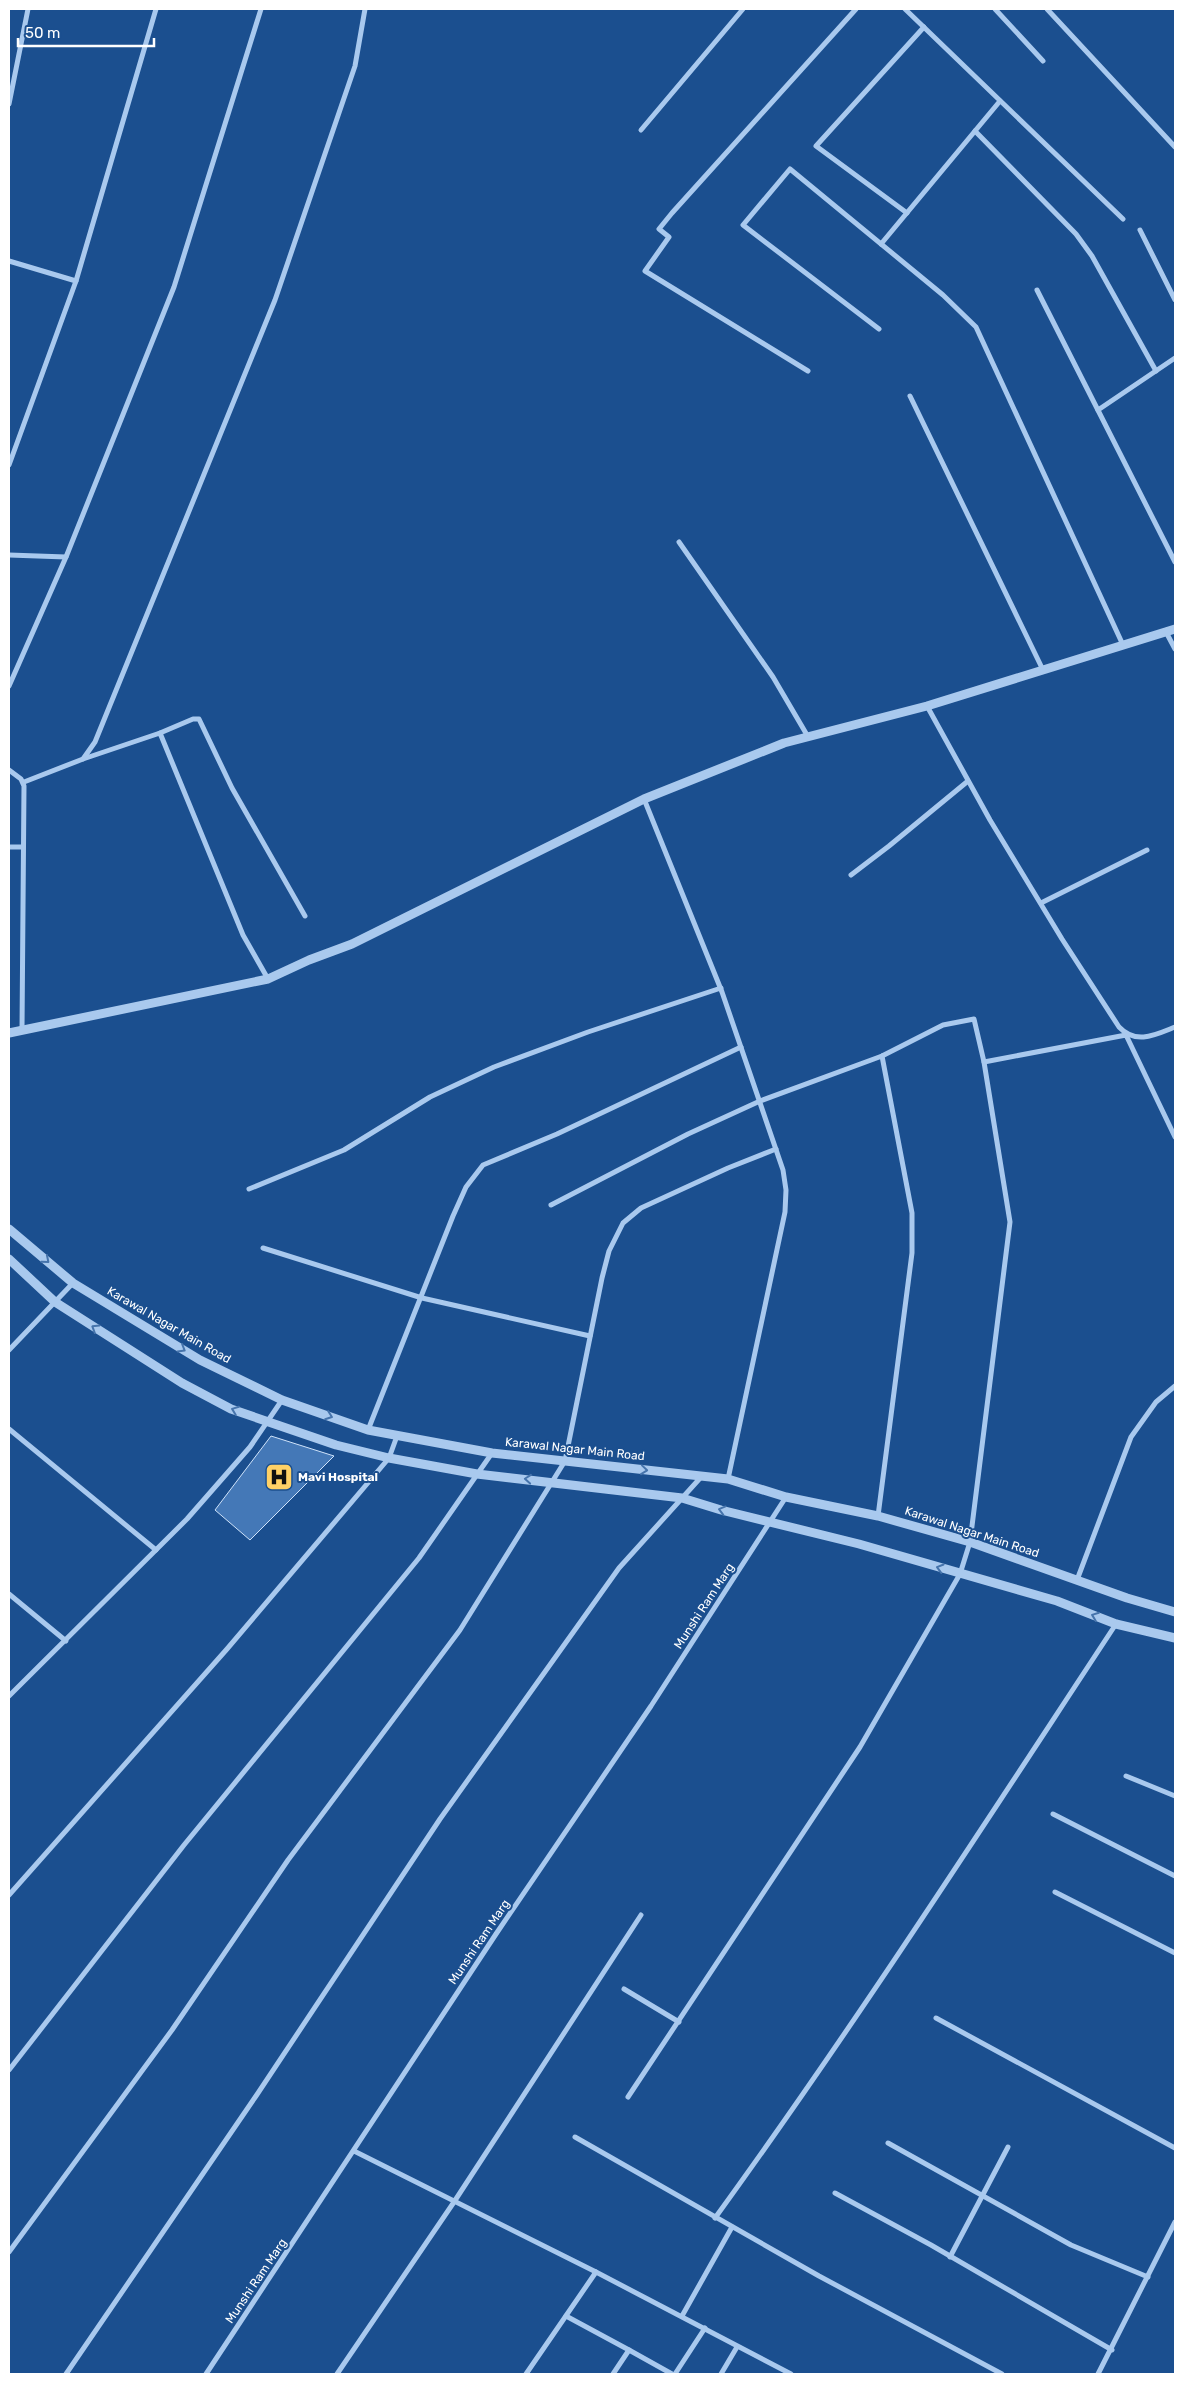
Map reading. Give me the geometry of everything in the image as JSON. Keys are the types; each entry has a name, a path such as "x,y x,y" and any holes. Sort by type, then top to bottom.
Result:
{"street":[{"path":"9,104 28,9"},
{"path":"9,465 76,281 156,9"},
{"path":"9,686 66,557 174,286 261,9"},
{"path":"83,759 96,742 275,300 355,66 366,9"},
{"path":"641,130 743,9"},
{"path":"808,370 645,271 669,237 659,229 856,9"},
{"path":"905,9 1123,219"},
{"path":"995,9 1043,61"},
{"path":"1047,9 1175,147"},
{"path":"907,213 816,146 924,27"},
{"path":"881,244 1000,101"},
{"path":"975,131 1076,234 1092,256 1156,371"},
{"path":"878,329 743,225 790,169 881,244 976,327 1123,645"},
{"path":"1140,230 1175,300"},
{"path":"9,261 76,281"},
{"path":"1037,290 1175,562"},
{"path":"1098,410 1175,358"},
{"path":"910,396 1043,670"},
{"path":"679,542 773,677 807,735"},
{"path":"9,555 66,557"},
{"path":"9,1033 268,980 309,960 352,944 644,799 784,743 807,735 927,706 1175,628"},
{"path":"1166,632 1175,649"},
{"path":"927,706 968,781 1041,903 1091,985 1126,1035 1175,1137"},
{"path":"24,782 83,759 160,733 193,719 199,720 237,796 305,916"},
{"path":"160,733 243,935 268,980"},
{"path":"9,770 24,782"},
{"path":"851,875 968,781"},
{"path":"22,1029 24,782"},
{"path":"644,799 721,988 776,1150 786,1190 785,1212 728,1479"},
{"path":"9,847 23,847"},
{"path":"1041,903 1146,850"},
{"path":"249,1189 344,1150 430,1098 494,1067 588,1032 721,988"},
{"path":"551,1204 703,1127 760,1101 882,1056 943,1025 974,1019 984,1062 1010,1222 970,1542 960,1574 860,1747 628,2097"},
{"path":"984,1062 1126,1035 1139,1039 1175,1027"},
{"path":"368,1430 453,1216 466,1187 483,1166 557,1134 741,1047"},
{"path":"878,1516 912,1253 913,1225 882,1056"},
{"path":"9,2252 172,2030 288,1860 460,1630 565,1461 609,1251 623,1223 641,1208 728,1168 776,1150"},
{"name":"Karawal Nagar Main Road","path":"9,1229 73,1283 200,1360 282,1400 368,1430 492,1453 728,1479 786,1497 878,1516 970,1542 1175,1612"},
{"path":"264,1248 422,1298 590,1336"},
{"path":"9,1259 55,1302 182,1384 231,1409 336,1445 388,1458 477,1474 552,1481 682,1498 770,1523 859,1544 1057,1601 1116,1624 1175,1638"},
{"path":"9,1350 73,1283"},
{"path":"1077,1580 1131,1437 1156,1402 1175,1386"},
{"path":"9,1696 66,1641 222,1482 250,1447 282,1400"},
{"path":"9,1429 156,1550"},
{"path":"9,1895 227,1649 388,1458 397,1436"},
{"path":"9,2070 184,1845 419,1558 492,1453"},
{"path":"66,2374 256,2096 440,1819 619,1568 702,1476"},
{"name":"Munshi Ram Marg","path":"206,2374 496,1934 651,1706 786,1497"},
{"path":"9,1594 66,1641"},
{"path":"715,2218 770,2142 938,1894 1116,1624"},
{"path":"1126,1776 1175,1796"},
{"path":"1053,1814 1175,1876"},
{"path":"1055,1892 1175,1953"},
{"path":"337,2374 454,2202 641,1915"},
{"path":"624,1989 679,2022"},
{"path":"936,2018 1175,2148"},
{"path":"575,2137 715,2218 1002,2374"},
{"path":"888,2143 1071,2245 1148,2277"},
{"path":"950,2257 1008,2147"},
{"path":"354,2151 596,2272 791,2374"},
{"path":"835,2193 1112,2350"},
{"path":"1098,2374 1112,2350 1175,2222"},
{"path":"682,2316 732,2227"},
{"path":"526,2374 596,2272"},
{"path":"566,2316 674,2374 705,2328"},
{"path":"721,2374 737,2347"},
{"path":"613,2374 629,2350"}],"building":[{"path":"271,1436 334,1456 250,1540 215,1510"}],"place":[{"name":"Mavi Hospital","path":"279,1477"}]}
